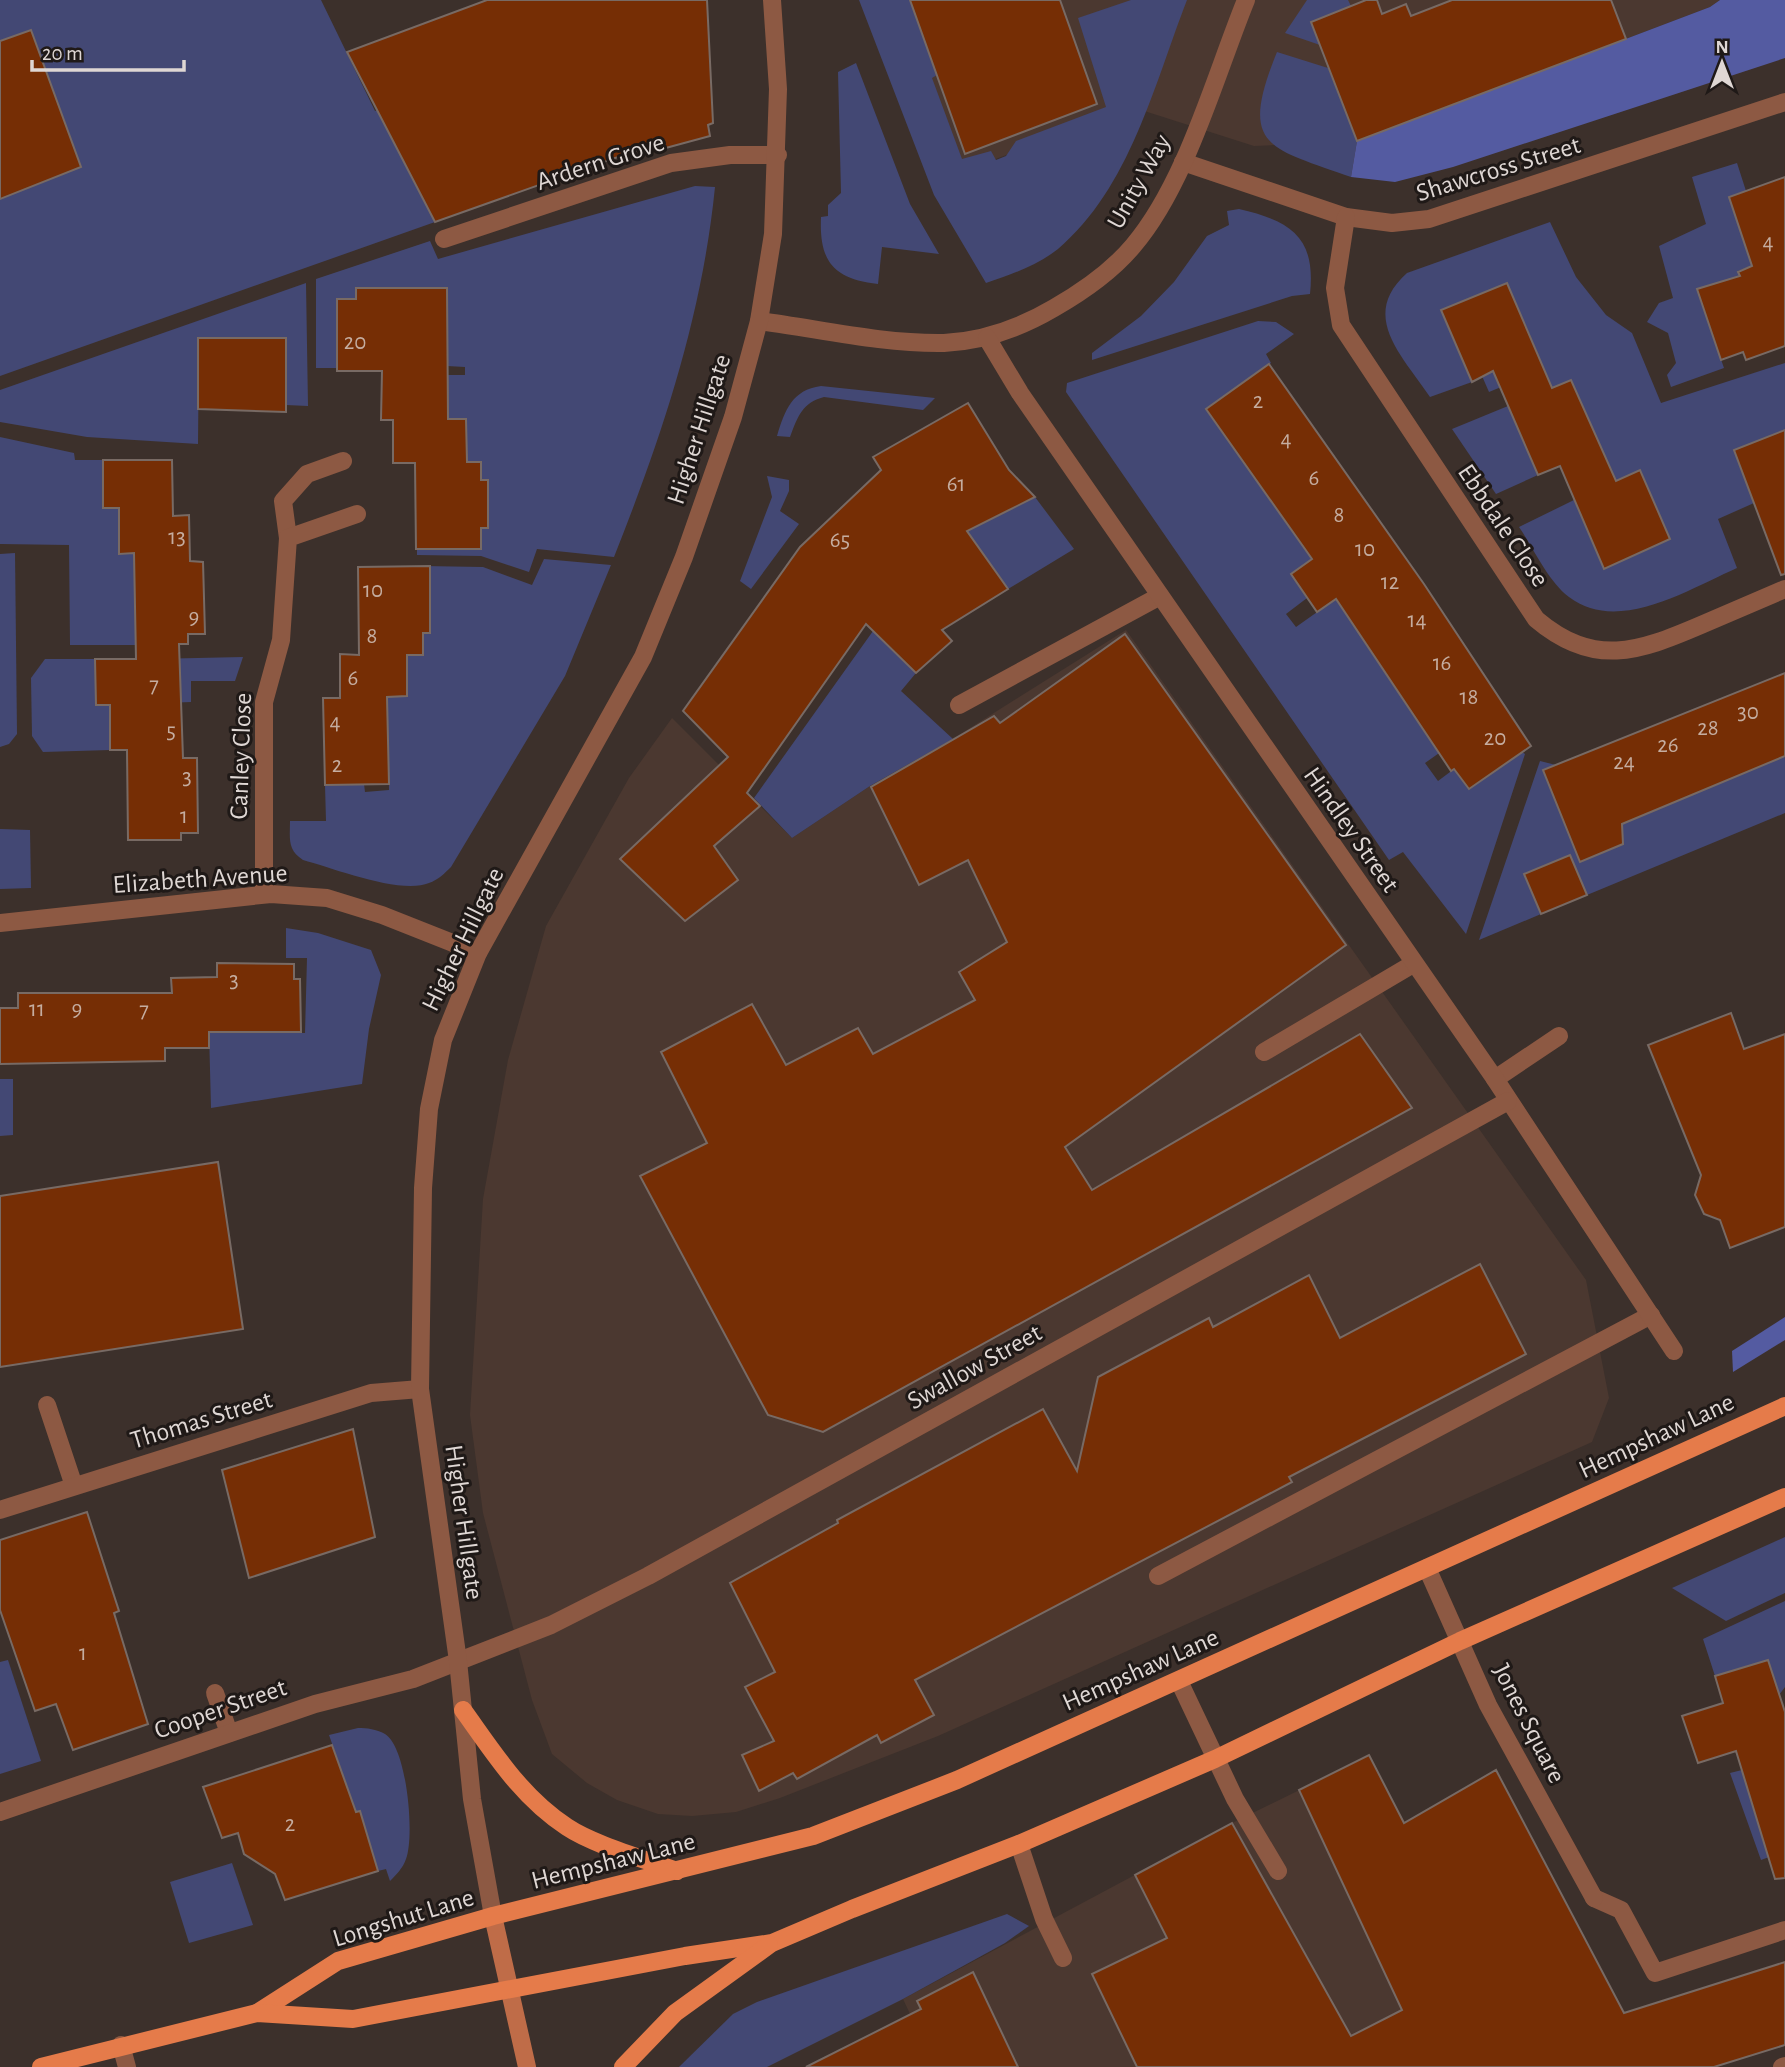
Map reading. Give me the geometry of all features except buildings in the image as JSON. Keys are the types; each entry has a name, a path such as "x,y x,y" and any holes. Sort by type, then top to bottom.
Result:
{"main road":[{"name":"Hempshaw Lane","path":"493,1916 813,1836 957,1780 1785,1406"},
{"path":"623,2067 675,2013 772,1943 1019,1844 1215,1759 1460,1641 1785,1497"},
{"path":"463,1710 515,1783 542,1808 569,1828 678,1871"},
{"name":"Longshut Lane","path":"257,2013 338,1961 493,1916"},
{"path":"510,1991 685,1956 772,1943"},
{"name":"Longshut Lane","path":"41,2067 257,2013 353,2020 510,1991"}],"street":[{"name":"Higher Hillgate","path":"527,2067 493,1916 472,1800 458,1661 420,1389 423,1188 429,1109 443,1040 478,953 643,657 684,557 733,417 759,321 773,234 778,155 772,0"},
{"name":"Unity Way","path":"759,321 900,342 946,343 987,338 1026,325 1085,290 1133,246 1183,162 1246,0"},
{"name":"Shawcross Street","path":"1183,162 1346,217 1392,223 1429,219 1785,102"},
{"name":"Ardern Grove","path":"444,239 671,163 720,156 778,155"},
{"name":"Ebbdale Close","path":"1346,217 1335,288 1341,325 1542,624 1577,644 1601,651 1626,651 1652,646 1785,589"},
{"name":"Hindley Street","path":"987,338 1020,393 1495,1079 1674,1351"},
{"name":"Canley Close","path":"264,894 264,702 281,640 288,538 283,501 307,474 343,461"},
{"path":"288,538 357,514"},
{"path":"959,705 1160,596"},
{"name":"Elizabeth Avenue","path":"0,923 264,894 327,898 382,915 478,953"},
{"path":"1264,1052 1413,964"},
{"path":"1495,1079 1559,1036"},
{"name":"Swallow Street","path":"458,1661 551,1625 648,1576 1508,1101"},
{"path":"1158,1576 1651,1315"},
{"name":"Thomas Street","path":"0,1510 371,1393 420,1389"},
{"path":"47,1405 74,1486"},
{"name":"Jones Square","path":"1427,1568 1488,1705 1594,1898 1621,1910 1655,1973 1785,1930"},
{"name":"Cooper Street","path":"0,1812 315,1704 413,1679 458,1661"},
{"path":"1179,1681 1235,1800 1278,1871"},
{"path":"215,1693 229,1733"},
{"path":"1019,1844 1044,1919 1062,1958"},
{"path":"121,2045 127,2067"}],"shaded area":[{"path":"0,0 321,0 375,111 389,106 454,154 408,171 435,222 0,376"},
{"path":"859,0 910,0 937,75 932,78 962,159 991,151 996,160 1006,156 1016,141 1106,107 1078,18 1131,0 1187,0 1137,134 1104,196 1083,224 1050,255 1033,265 986,283 934,195"},
{"path":"902,0 1720,0 1710,7 1357,141 1254,146 1135,108 960,172"},
{"path":"1307,0 1348,0 1351,6 1312,22 1320,45 1285,33"},
{"path":"1720,0 1785,0 1785,58 1453,167 1395,182 1351,177 1357,141 1710,7"},
{"path":"1277,52 1328,68 1357,141 1351,177 1281,150 1268,139 1261,126 1260,108"},
{"path":"856,63 910,204 939,254 882,247 878,284 850,278 832,265 826,256 821,232 821,217 828,216 828,205 841,193 838,72"},
{"path":"1737,163 1746,191 1752,266 1738,271 1740,276 1697,290 1724,368 1671,387 1667,375 1676,363 1668,333 1647,322 1659,303 1673,298 1659,246 1706,224 1692,177"},
{"path":"695,186 715,187 709,235 690,329 664,421 614,557 537,549 529,572 481,556 417,555 417,549 481,549 481,528 488,527 488,480 481,480 480,462 467,462 466,419 448,419 447,375 465,375 465,367 447,366 447,288 356,288 356,299 337,300 337,340 342,368 316,368 316,279 430,241 438,259"},
{"path":"1239,209 1273,219 1296,235 1309,258 1310,294 1292,296 1092,360 1092,353 1141,316 1174,282 1207,236 1229,225 1227,211"},
{"path":"1550,222 1576,277 1606,315 1632,333 1661,403 1785,363 1785,430 1734,450 1754,503 1718,519 1737,568 1677,596 1632,610 1609,611 1588,607 1569,597 1548,574 1519,527 1574,500 1604,568 1670,538 1640,471 1585,495 1609,466 1571,380 1515,404 1506,385 1489,392 1482,376 1537,352 1507,283 1441,310 1472,382 1430,397 1398,351 1386,320 1386,305 1393,289 1407,273"},
{"path":"306,283 308,406 286,405 286,338 199,338 198,444 87,437 0,422 0,390"},
{"path":"1258,321 1276,322 1294,334 1266,354 1271,363 1206,409 1312,559 1291,574 1307,598 1286,614 1296,627 1337,598 1442,751 1425,763 1438,781 1454,769 1469,789 1522,752 1525,754 1466,934 1403,852 1389,860 1066,392 1067,383"},
{"path":"821,386 935,398 923,410 824,397 802,411 790,437 777,436 783,418 796,397 811,388"},
{"path":"1508,406 1538,475 1496,494 1452,429"},
{"path":"0,437 74,453 75,460 103,460 103,508 119,508 119,554 135,553 136,645 70,645 69,545 0,544"},
{"path":"767,476 789,480 789,491 780,511 799,524 751,589 740,581 772,497"},
{"path":"1035,497 1074,549 1008,589 979,548 928,545 981,523"},
{"path":"15,553 17,734 9,744 0,747 0,554"},
{"path":"544,559 611,565 565,676 451,867 429,883 402,886 349,874 303,860 298,856 290,843 290,821 326,821 325,785 364,784 365,792 389,790 387,697 407,696 407,655 423,655 423,566 483,567 532,585"},
{"path":"1126,630 1586,1280 1609,1398 1592,1442 938,1736 780,1798 736,1812 692,1816 658,1814 617,1800 587,1783 552,1754 532,1700 483,1513 470,1415 483,1199 508,1060 546,926 629,778 672,718 792,838 870,786 962,733"},
{"path":"873,631 916,673 901,691 953,739 870,786 792,838 754,798"},
{"path":"243,657 235,681 191,681 191,702 166,703 151,659"},
{"path":"45,659 95,659 110,705 110,750 43,752 32,736 31,678"},
{"path":"1785,756 1785,813 1587,895 1570,855 1525,874 1541,914 1479,940 1540,761 1556,765 1589,858 1623,844 1620,825"},
{"path":"0,829 30,830 31,888 0,889"},
{"path":"286,928 318,933 371,950 381,975 369,1029 362,1084 211,1108 209,1031 305,1033 307,958 286,958"},
{"path":"0,1079 13,1079 13,1135 0,1136"},
{"path":"1785,1317 1785,1340 1733,1372 1732,1351"},
{"path":"1785,1537 1785,1593 1726,1621 1672,1588"},
{"path":"1785,1601 1785,1687 1779,1695 1768,1660 1715,1676 1703,1639"},
{"path":"8,1660 41,1761 0,1774 0,1662"},
{"path":"358,1728 385,1734 393,1742 404,1773 409,1813 409,1848 403,1865 390,1881 386,1869 378,1871 360,1812 356,1812 329,1735"},
{"path":"1369,1756 1404,1823 1543,2067 935,2067 903,1999 1232,1823"},
{"path":"1742,1770 1757,1819 1785,1851 1761,1860 1730,1773"},
{"path":"232,1863 253,1925 189,1943 170,1882"},
{"path":"1007,1914 1029,1926 1005,1943 903,1999 767,2067 679,2067 733,2014 757,2002"}]}
